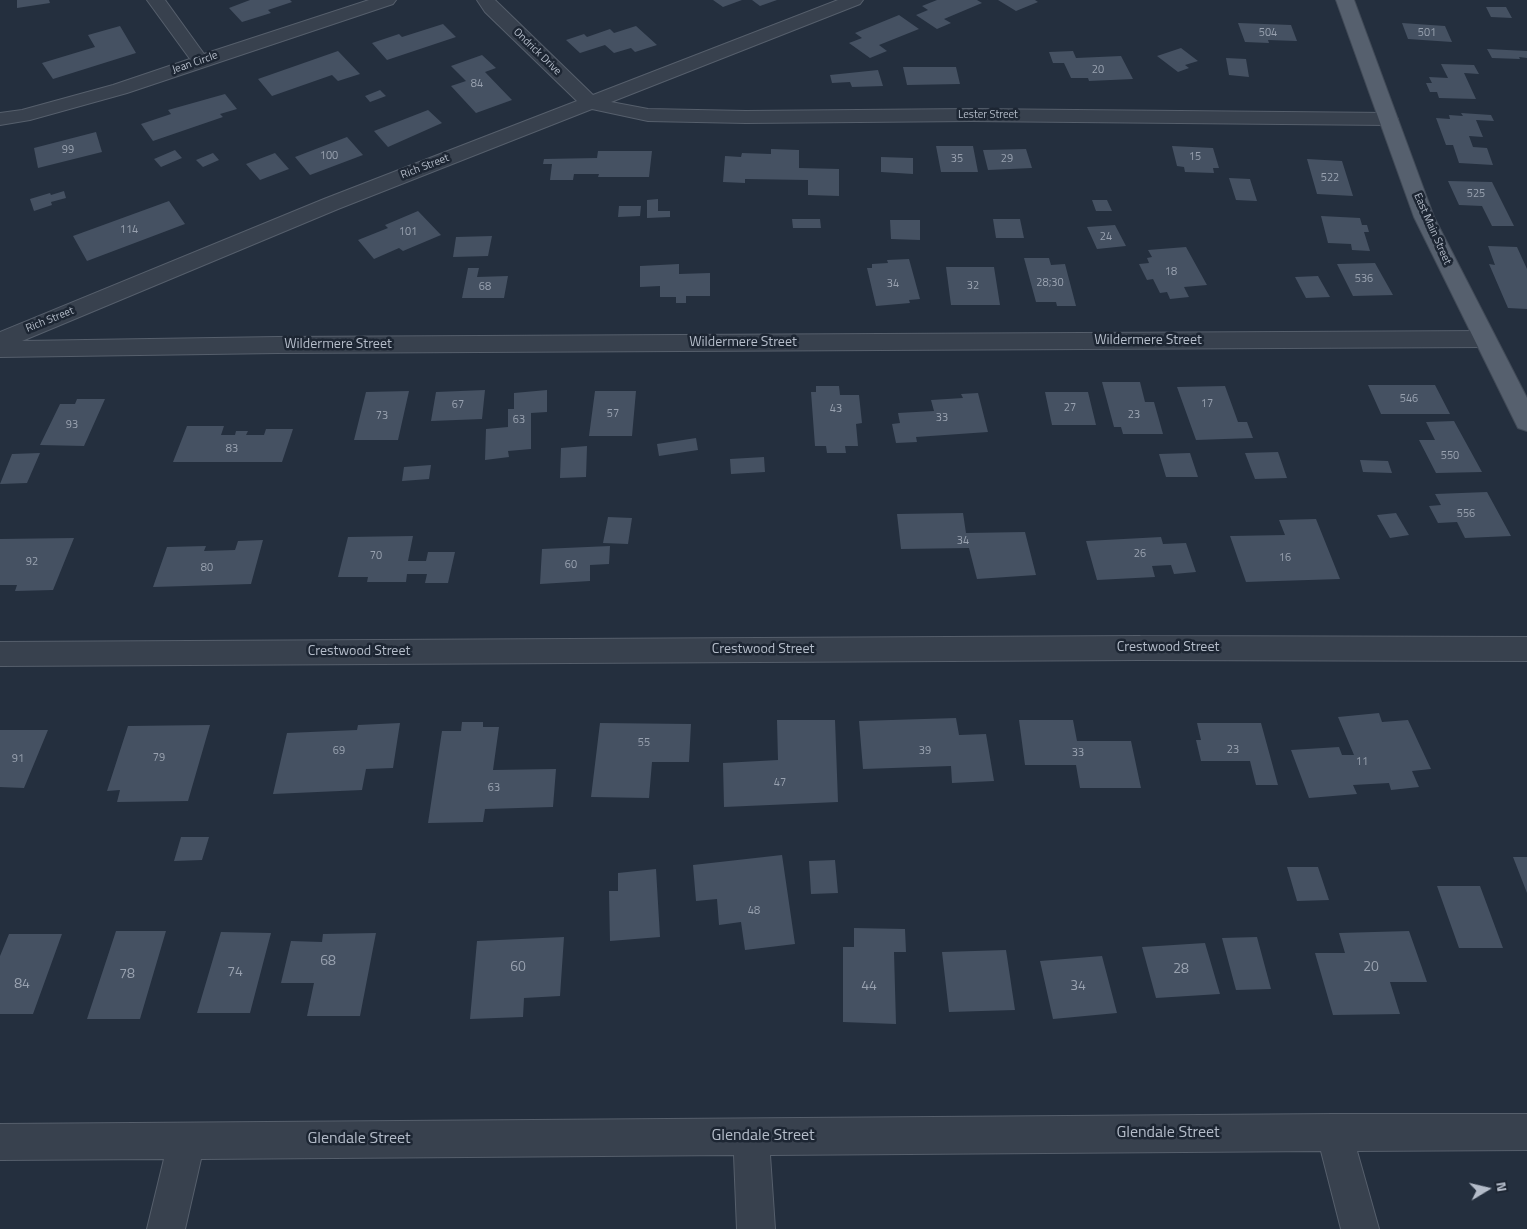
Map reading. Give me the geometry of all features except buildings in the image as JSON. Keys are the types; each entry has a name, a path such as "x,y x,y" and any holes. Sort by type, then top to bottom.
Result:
{"main road":[{"name":"East Main Street","path":"1345,0 1424,217 1527,422"}],"street":[{"path":"156,0 200,61"},
{"name":"Jean Circle","path":"0,120 23,116 120,89 387,0"},
{"name":"Ondrick Drive","path":"486,0 491,8 590,104"},
{"name":"Rich Street","path":"0,341 331,204 854,0"},
{"name":"Lester Street","path":"590,104 648,115 736,117 971,115 1388,118"},
{"name":"Wildermere Street","path":"0,349 278,345 1486,339"},
{"name":"Crestwood Street","path":"0,654 1130,648 1527,649"},
{"path":"1334,1132 1360,1229"},
{"name":"Glendale Street","path":"0,1142 1527,1132"},
{"path":"751,1136 756,1229"},
{"path":"166,1229 187,1140"}]}
